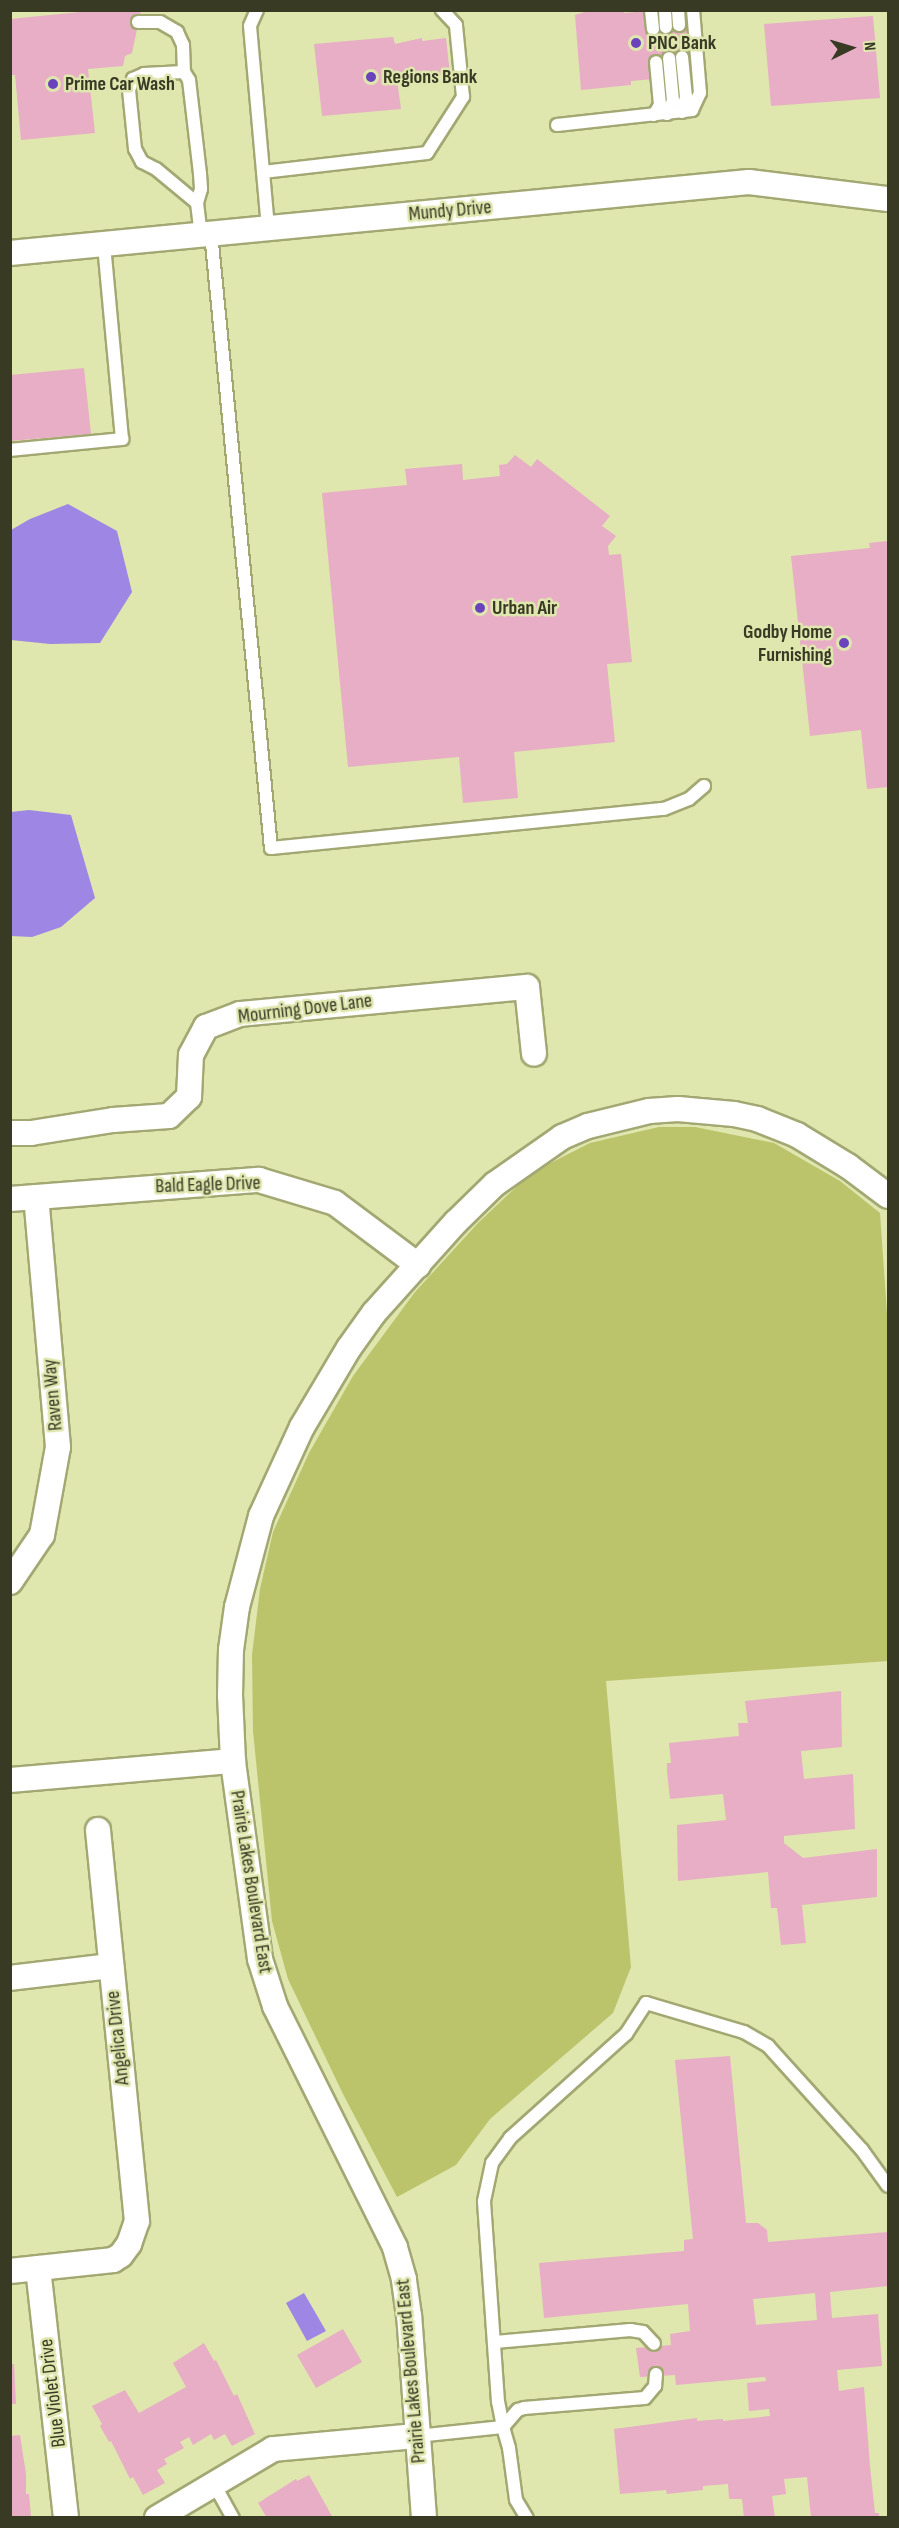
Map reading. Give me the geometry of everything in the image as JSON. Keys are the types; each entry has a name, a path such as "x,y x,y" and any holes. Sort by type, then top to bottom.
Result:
{"street":[{"name":"Mundy Drive","path":"10,253 749,182 888,199"},
{"name":"Mourning Dove Lane","path":"10,1133 113,1120 169,1116 189,1097 191,1055 206,1027 240,1014 527,987 534,1054"},
{"name":"Prairie Lakes Boulevard East","path":"424,2517 405,2279 395,2247 381,2216 284,2024 264,1979 233,1761 231,1650 237,1607 261,1516 279,1471 332,1376 374,1313 495,1184 543,1148 588,1126 649,1111 708,1110 757,1119 797,1136 822,1149 888,1196"},
{"name":"Bald Eagle Drive","path":"10,1199 259,1180 335,1203 418,1265"},
{"name":"Raven Way","path":"10,1582 42,1535 58,1447 36,1197"},
{"path":"10,1780 233,1761"},
{"name":"Angelica Drive","path":"38,2268 113,2260 121,2255 129,2244 137,2221 98,1830"},
{"path":"10,1978 111,1966"},
{"path":"10,2271 38,2268"},
{"name":"Blue Violet Drive","path":"38,2268 66,2517"},
{"path":"157,2517 273,2449 417,2436"}],"lane":[{"path":"257,10 250,26 268,228"},
{"path":"263,172 427,153 463,97 456,25 442,10"},
{"path":"651,10 653,29"},
{"path":"665,10 666,27"},
{"path":"678,10 679,26"},
{"path":"557,125 692,110 700,93 693,10"},
{"path":"138,22 160,22 177,32 183,45 184,72 189,80 201,189 197,203 206,234 271,848 664,809 689,799 704,786"},
{"path":"682,57 686,97 682,112"},
{"path":"661,115 673,101 669,58"},
{"path":"656,62 661,115"},
{"path":"184,72 144,74 133,79 129,90 135,148 142,162 156,169 197,203"},
{"path":"10,450 122,439 104,244"},
{"path":"527,2517 516,2500 509,2448 498,2402 484,2201 492,2163 510,2138 626,2034 646,2003 744,2032 768,2046 862,2150 888,2186"},
{"path":"495,2342 630,2330 643,2332 654,2344"},
{"path":"417,2436 503,2427 518,2410 524,2408 645,2398 655,2385 656,2374"},
{"path":"214,2484 232,2517"}],"green space":[{"path":"659,1127 695,1127 774,1143 840,1181 880,1213 888,1328 888,1661 606,1681 631,1967 613,2013 490,2119 456,2165 397,2197 343,2094 288,1979 272,1921 253,1731 252,1655 260,1589 273,1532 309,1453 353,1376 415,1292 478,1223 531,1173 590,1143"}],"shaded area":[{"path":"68,504 117,531 132,592 100,643 50,644 11,640 11,530 30,519"},
{"path":"29,810 71,815 95,898 61,927 32,937 11,936 11,812"},
{"path":"304,2293 326,2331 307,2341 286,2303"}],"building":[{"name":"Prime Car Wash","path":"100,10 141,10 132,53 125,56 123,66 88,69 95,133 21,140 15,75 10,75 10,19"},
{"name":"PNC Bank","path":"591,10 624,10 624,13 647,11 655,28 693,26 695,58 658,59 654,79 631,81 631,85 581,90 575,15"},
{"path":"873,16 880,98 771,106 764,24"},
{"name":"Regions Bank","path":"393,37 395,44 422,38 422,41 446,38 450,74 397,80 401,109 322,116 314,44"},
{"path":"84,368 91,434 10,441 10,375"},
{"name":"Urban Air","path":"515,455 531,467 537,459 610,516 602,526 616,536 608,546 609,555 621,554 632,662 607,664 615,742 514,752 518,798 463,803 459,757 348,767 322,493 407,485 405,469 462,464 463,480 500,476 499,465 507,464"},
{"name":"Godby Home Furnishing","path":"888,541 888,787 867,789 861,730 810,736 791,556 870,548 869,543"},
{"path":"841,1691 842,1747 801,1751 804,1779 853,1774 855,1829 784,1836 784,1843 803,1858 877,1849 877,1897 802,1905 806,1943 781,1945 777,1908 771,1908 768,1872 678,1881 677,1825 726,1820 723,1794 670,1799 667,1772 667,1763 671,1763 669,1743 739,1736 738,1723 748,1723 745,1701"},
{"path":"730,2056 746,2223 758,2223 767,2230 768,2242 888,2232 888,2286 830,2292 832,2318 878,2314 882,2366 837,2370 839,2391 864,2387 875,2513 879,2513 879,2518 811,2518 807,2477 784,2479 786,2494 772,2496 775,2518 744,2518 742,2499 729,2499 728,2484 703,2486 703,2490 667,2494 666,2490 620,2494 614,2429 697,2418 697,2421 723,2419 723,2421 770,2416 769,2409 749,2411 747,2383 766,2381 765,2377 676,2385 675,2375 640,2377 636,2348 671,2345 670,2334 690,2331 688,2304 544,2318 539,2263 684,2251 684,2240 693,2239 675,2060","holes":["815,2293 817,2320 756,2325 753,2299"]},
{"path":"343,2329 362,2362 316,2388 297,2355"},
{"path":"204,2343 214,2361 216,2360 234,2396 237,2394 255,2434 232,2446 225,2434 214,2440 211,2434 193,2445 189,2437 180,2442 184,2448 164,2459 167,2464 157,2470 165,2483 143,2495 133,2477 130,2479 111,2441 109,2442 100,2426 102,2424 92,2406 125,2390 139,2413 186,2387 173,2363"},
{"path":"10,2364 14,2364 16,2404 10,2404"},
{"path":"20,2435 26,2474 26,2494 29,2494 31,2516 10,2518 10,2436"},
{"path":"309,2475 333,2518 267,2518 258,2503 296,2479 297,2481"}],"place":[{"name":"PNC Bank","path":"636,43"},
{"name":"Regions Bank","path":"371,77"},
{"name":"Prime Car Wash","path":"53,84"},
{"name":"Urban Air","path":"480,608"},
{"name":"Godby Home Furnishing","path":"844,643"}]}
